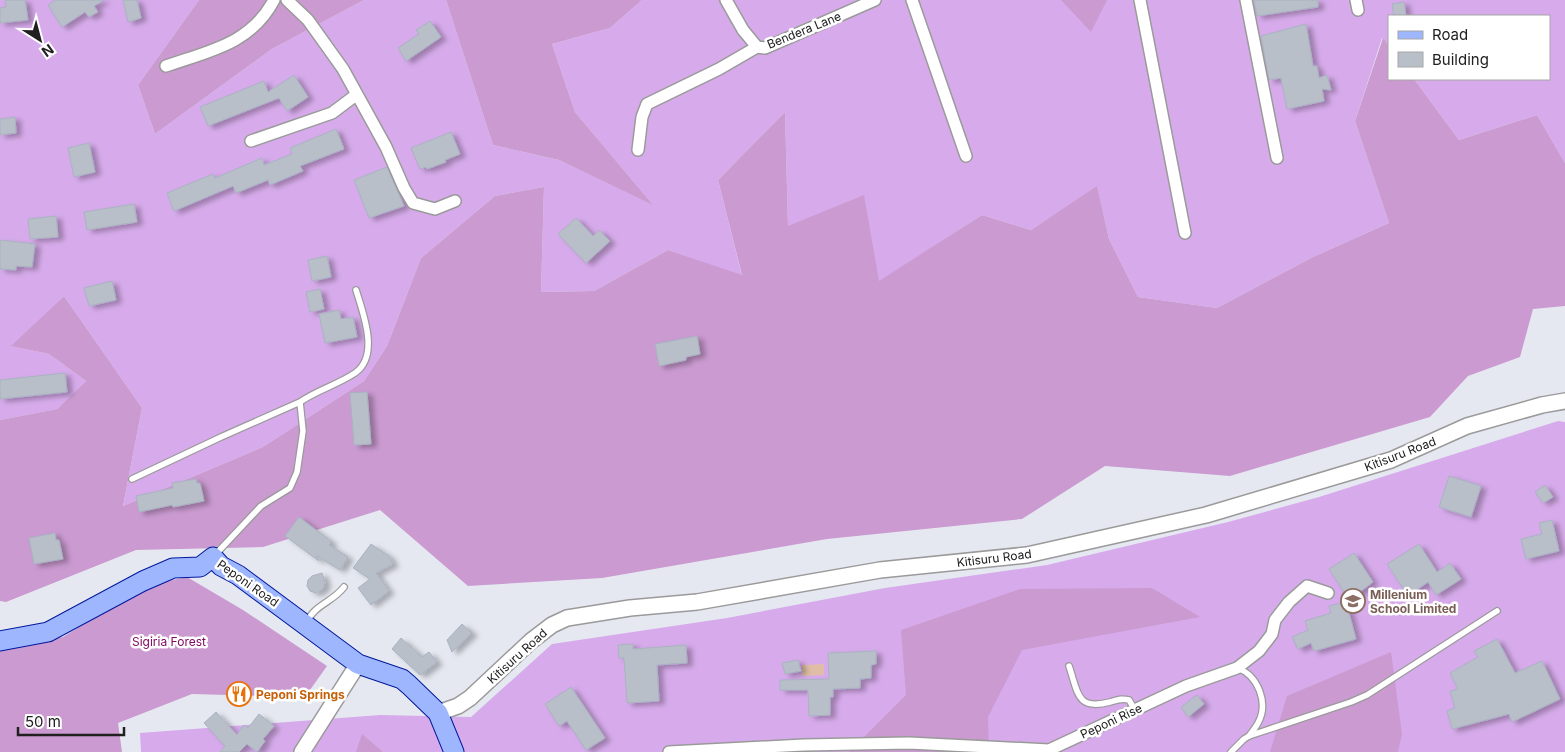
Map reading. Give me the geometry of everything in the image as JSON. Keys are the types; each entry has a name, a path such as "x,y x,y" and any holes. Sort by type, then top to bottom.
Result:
{"main road":[{"name":"Peponi Road","path":"0,641 48,632 143,581 173,568 200,567 213,557 221,566 238,575 358,664 402,679 438,713 454,752"}],"street":[{"path":"166,66 231,44 250,31 259,22 269,11 274,0"},
{"path":"287,0 308,20 342,69 386,147 404,188 413,203 435,209 455,201"},
{"name":"Bendera Lane","path":"726,0 743,30 758,47 769,47 875,0"},
{"path":"912,0 966,156"},
{"path":"1140,0 1185,233"},
{"path":"1246,0 1277,158"},
{"path":"638,150 642,117 647,104 719,69 758,47"},
{"path":"251,141 332,112 356,95"},
{"name":"Kitisuru Road","path":"438,713 458,706 470,698 531,641 552,625 566,618 630,608 706,601 880,570 1027,555 1206,515 1391,460 1468,426 1542,405 1565,401"},
{"name":"Peponi Rise","path":"669,752 804,745 908,743 1049,750 1186,686 1237,668 1259,651 1272,634 1275,620 1289,602 1307,586 1328,593"},
{"path":"302,752 358,664"}],"lane":[{"path":"132,479 300,402 308,396 356,372 366,359 369,340 356,290"},
{"path":"213,557 261,506 290,488 298,472 303,431 300,402"},
{"path":"306,624 313,611 337,595 344,587"},
{"path":"1232,752 1244,739 1250,736 1367,695 1497,611"},
{"path":"1069,666 1079,697 1083,702 1089,705 1122,698 1129,700 1136,710"},
{"path":"1237,668 1245,670 1257,684 1262,705 1259,722 1250,736"}],"shaded area":[{"path":"0,0 199,0 138,85 155,134 272,49 364,0 446,0 493,145 559,160 652,204 575,112 552,44 610,28 642,0 1565,0 1565,163 1537,115 1459,140 1415,80 1550,80 1550,15 1388,15 1388,45 1382,38 1355,121 1389,223 1313,257 1217,308 1138,297 1109,239 1097,187 1031,230 982,215 879,282 788,226 785,112 718,180 742,276 668,250 594,291 541,292 544,187 495,196 421,258 387,346 364,381 263,447 123,506 142,408 64,296 12,346 49,354 86,381 57,409 0,420"},
{"path":"1558,421 1565,422 1565,752 141,752 140,733 380,715 471,717 552,644 727,618 885,588 1047,565 1228,522 1319,497"},
{"path":"824,664 824,675 802,676 802,665"}],"green space":[{"path":"199,0 364,0 272,49 155,134 138,85"},
{"path":"446,0 642,0 610,28 552,44 575,112 653,205 559,160 493,145"},
{"path":"1061,0 1107,0 1091,32"},
{"path":"1383,38 1388,45 1388,80 1415,80 1459,140 1537,115 1565,163 1565,306 1533,309 1520,357 1468,376 1430,417 1230,476 1105,466 1022,519 827,539 602,578 468,586 380,510 263,547 136,550 6,602 0,601 0,420 57,409 86,381 49,354 11,346 64,296 142,408 123,506 263,447 364,381 387,346 421,258 495,196 544,187 541,292 594,291 668,250 742,275 718,180 785,112 788,226 864,195 879,281 982,215 1031,230 1097,186 1109,239 1138,297 1217,308 1313,257 1389,223 1355,121"},
{"name":"Sigiria Forest","path":"187,577 243,610 327,666 305,697 192,694 118,723 122,752 0,752 0,648 63,637 148,585"},
{"path":"1152,588 1200,617 1022,650 988,717 989,752 849,752 906,695 901,630 1020,589"},
{"path":"1391,652 1402,734 1398,752 1270,752 1287,696"},
{"path":"362,734 383,752 356,752"}],"building":[{"path":"5,0 25,0 28,20 0,23 0,8 6,7"},
{"path":"55,0 104,0 94,6 98,12 89,17 85,12 62,27 48,5"},
{"path":"123,0 137,0 141,18 128,22"},
{"path":"1254,0 1318,0 1318,7 1257,16"},
{"path":"1404,2 1406,15 1394,15 1392,4"},
{"path":"430,21 441,37 406,61 398,48 419,34 416,30"},
{"path":"1306,24 1313,66 1317,66 1319,78 1327,75 1331,90 1322,89 1324,101 1287,109 1281,78 1269,80 1261,36"},
{"path":"294,75 308,97 287,111 279,98 208,126 200,107 264,81 268,92"},
{"path":"15,117 16,133 0,135 0,119"},
{"path":"336,129 344,149 300,166 303,171 270,185 268,180 236,193 233,186 174,211 167,193 213,174 215,178 262,158 264,165 292,154 290,148"},
{"path":"451,132 460,154 445,160 446,162 427,169 426,167 420,169 411,148"},
{"path":"89,143 95,172 74,177 68,148"},
{"path":"387,167 404,206 369,218 354,180"},
{"path":"134,204 137,222 87,230 84,212"},
{"path":"56,216 58,237 30,239 28,219"},
{"path":"576,218 593,236 599,230 610,241 586,263 558,234"},
{"path":"0,240 35,244 32,267 16,266 16,270 0,269"},
{"path":"327,256 331,277 312,281 308,260"},
{"path":"112,281 116,300 89,306 84,288"},
{"path":"320,289 324,309 310,312 306,292"},
{"path":"339,310 341,319 353,317 357,337 325,343 319,314"},
{"path":"697,336 700,354 686,357 686,360 659,366 655,344"},
{"path":"65,373 67,392 0,399 0,380"},
{"path":"367,392 371,444 354,445 350,393"},
{"path":"1449,476 1481,486 1471,517 1439,507"},
{"path":"196,479 197,483 200,483 204,501 139,512 136,496 173,488 172,483"},
{"path":"1545,485 1553,497 1543,503 1535,492"},
{"path":"299,517 332,542 329,545 348,557 340,570 317,556 319,561 285,536"},
{"path":"1552,520 1559,551 1526,559 1521,539 1542,534 1539,523"},
{"path":"55,533 56,540 59,540 63,559 34,564 29,538"},
{"path":"371,544 389,556 393,564 376,573 389,591 371,605 358,588 370,579 353,568"},
{"path":"1419,544 1437,572 1450,563 1461,579 1436,595 1428,582 1408,596 1387,564"},
{"path":"1354,553 1373,582 1349,600 1329,569"},
{"path":"322,573 325,583 323,589 316,593 310,591 307,586 308,580 312,576"},
{"path":"1346,602 1356,639 1314,651 1311,643 1298,649 1292,637 1308,630 1305,621 1331,613 1329,606"},
{"path":"462,624 472,633 452,652 447,640"},
{"path":"401,638 422,657 429,652 437,662 420,675 392,649"},
{"path":"1497,639 1515,673 1542,661 1560,699 1512,722 1509,714 1452,729 1447,711 1455,708 1450,691 1458,689 1450,673 1478,657 1474,651"},
{"path":"633,644 633,649 686,645 687,663 657,665 659,701 627,703 624,658 619,658 618,645"},
{"path":"876,651 876,664 871,665 871,678 860,679 860,688 833,689 833,697 830,697 830,715 809,716 808,690 780,690 780,680 829,679 828,653"},
{"path":"798,660 801,671 785,674 782,663"},
{"path":"571,687 605,738 586,750 567,721 559,726 545,704"},
{"path":"1197,695 1204,704 1188,717 1181,707"},
{"path":"216,712 237,735 244,725 248,728 259,714 274,726 263,739 265,741 257,752 247,744 239,752 220,752 225,746 204,723"}],"place":[{"name":"Millenium School Limited","path":"1353,601"},
{"name":"Peponi Springs","path":"239,694"}]}
